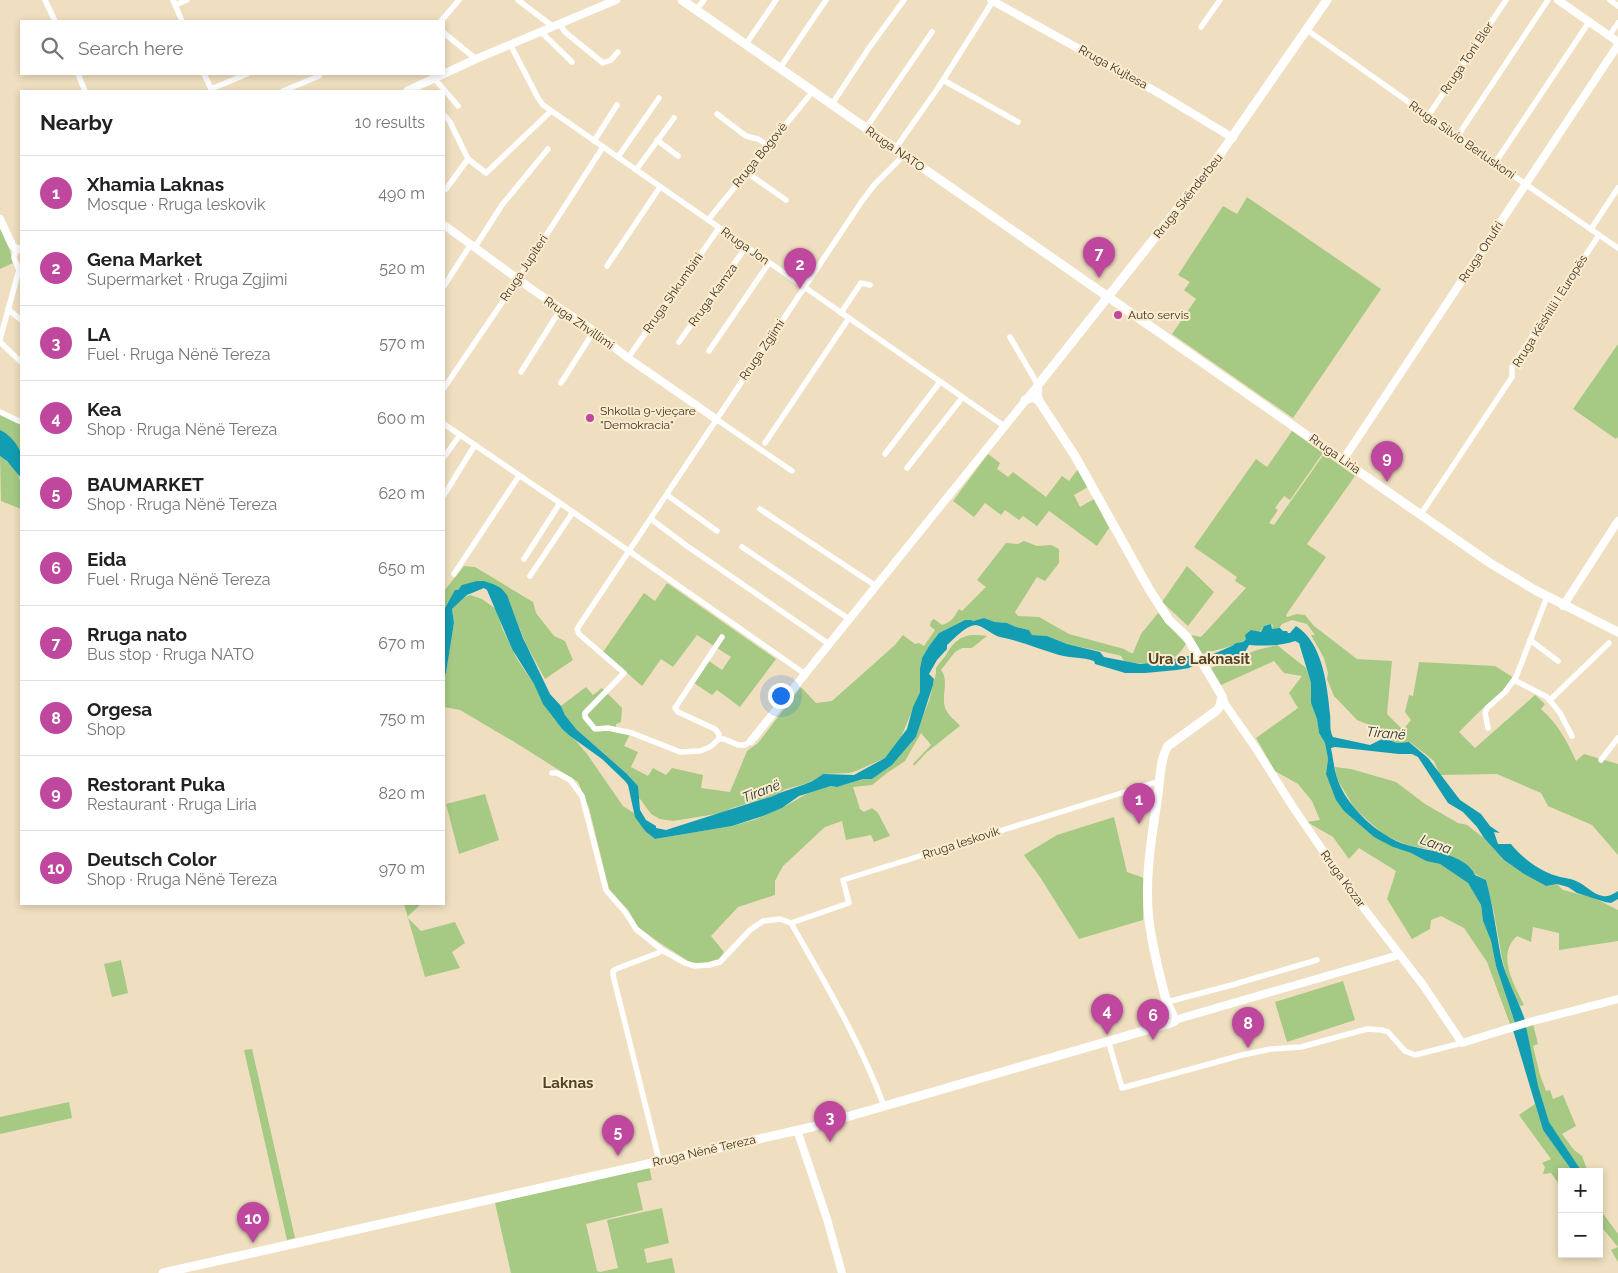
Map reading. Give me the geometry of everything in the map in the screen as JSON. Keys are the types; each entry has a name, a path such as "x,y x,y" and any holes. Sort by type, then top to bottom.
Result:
{"main road":[{"name":"Rruga NATO","path":"682,0 1108,297"},
{"name":"Rruga Skënderbeu","path":"1038,385 1233,138 1327,0"},
{"name":"Rruga Liria","path":"1108,297 1490,563 1563,606 1618,632"},
{"path":"1038,385 1037,394 1040,401 1075,456 1163,612 1187,637 1221,693 1220,706 1216,711 1168,746 1160,781 1152,841 1148,910 1154,949 1172,1019"},
{"path":"1025,400 1032,397 1040,401"},
{"name":"Rruga Nënë Tereza","path":"163,1273 484,1202 659,1160 839,1120 1152,1028 1172,1019"}],"street":[{"path":"45,0 55,20"},
{"path":"182,20 174,3 187,0"},
{"path":"442,20 459,0"},
{"path":"518,0 556,25 603,62 611,60 618,52"},
{"path":"445,73 616,0"},
{"path":"696,10 704,0"},
{"path":"746,44 776,0"},
{"path":"780,68 826,0"},
{"path":"832,104 904,0"},
{"path":"1201,27 1220,0"},
{"name":"Rruga Toni Bler","path":"1428,116 1506,0"},
{"path":"1458,136 1548,0"},
{"path":"1558,0 1618,44"},
{"path":"1610,0 1618,6"},
{"path":"895,149 943,80 992,1"},
{"name":"Rruga Kujtesa","path":"992,1 1162,95 1233,138"},
{"path":"1495,164 1589,22"},
{"path":"1609,36 1618,23"},
{"name":"Rruga Silvio Berluskoni","path":"1307,30 1495,164 1616,247"},
{"path":"540,31 572,62"},
{"path":"866,128 932,32"},
{"path":"445,34 476,59"},
{"name":"Rruga Jon","path":"510,44 543,105 1004,426"},
{"name":"Rruga Onufri","path":"1343,460 1618,44"},
{"path":"78,75 85,90"},
{"path":"204,75 212,90 245,75"},
{"path":"420,89 441,75"},
{"path":"284,90 319,76"},
{"path":"434,78 444,90"},
{"path":"943,80 1018,122"},
{"path":"445,91 458,106"},
{"name":"Rruga Bogovë","path":"708,220 813,91"},
{"path":"618,157 659,98"},
{"path":"594,141 617,105"},
{"path":"445,116 450,122 468,159 484,172 488,172 551,111"},
{"path":"717,114 746,136 758,139 768,145"},
{"path":"636,170 674,118"},
{"path":"658,140 678,156"},
{"name":"Rruga Jupiteri","path":"445,387 518,279 603,147"},
{"path":"445,285 502,205 548,149"},
{"name":"Rruga Zgjimi","path":"719,739 710,747 700,751 680,752 632,733 608,728 595,729 585,713 624,673 579,634 577,629 630,552 804,286 875,184 904,155"},
{"path":"446,189 468,159"},
{"path":"746,172 786,200"},
{"path":"607,266 660,187"},
{"path":"1591,229 1618,188"},
{"path":"0,219 12,245 19,249 14,258 19,270 0,340 20,361"},
{"name":"Rruga Zhvillimi","path":"445,228 473,246 560,310 594,331 628,358 716,419"},
{"name":"Rruga Shkumbini","path":"628,358 719,228"},
{"name":"Rruga Këshilli I Europës","path":"1421,514 1512,377 1512,367 1599,235"},
{"path":"1616,247 1618,239"},
{"name":"Rruga Kamza","path":"679,342 746,247"},
{"path":"709,351 769,263"},
{"path":"841,313 861,283 870,285"},
{"path":"8,309 20,319"},
{"path":"521,372 560,310"},
{"path":"765,443 849,318"},
{"path":"561,383 594,331"},
{"path":"722,637 676,708 678,712 716,729 719,739 724,739 738,745 745,745 751,741 1038,385 1010,337"},
{"path":"885,454 940,382"},
{"path":"907,468 962,398"},
{"path":"0,412 20,422"},
{"path":"716,419 792,470"},
{"path":"445,425 805,674"},
{"path":"445,457 460,435"},
{"path":"445,493 476,445"},
{"path":"454,574 519,476"},
{"path":"667,495 717,531"},
{"path":"524,559 560,503"},
{"path":"760,509 876,586"},
{"path":"530,576 573,512"},
{"path":"651,519 829,644"},
{"path":"1563,606 1618,521"},
{"path":"742,547 849,619"},
{"path":"1488,728 1485,713 1487,708 1506,692 1514,680 1547,597"},
{"path":"1530,640 1558,660"},
{"path":"1550,700 1609,643"},
{"path":"1514,680 1542,693 1550,700 1560,713 1572,736"},
{"name":"Rruga Kozar","path":"1221,693 1229,711 1324,853 1423,985 1462,1044"},
{"path":"1216,711 1222,709 1229,711"},
{"path":"1601,760 1618,738"},
{"path":"552,773 557,773 570,780 582,796 606,890 626,913 636,929 662,950 685,963 701,966 709,965 720,962 756,925 763,921 780,919 791,923 840,1008 865,1058 884,1106"},
{"name":"Rruga leskovik","path":"791,923 849,903 843,880 1160,781"},
{"path":"659,1160 613,971 662,950"},
{"path":"1172,1019 1400,955"},
{"path":"1167,1002 1317,960"},
{"path":"1108,1040 1122,1088 1242,1055 1271,1049 1301,1047 1367,1029 1388,1032 1405,1051 1415,1055 1462,1044 1526,1023 1618,999"},
{"path":"797,1130 827,1219 842,1273"}],"green space":[{"path":"1247,197 1381,289 1293,418 1172,334 1196,299 1184,290 1190,282 1178,275 1223,206 1237,214"},
{"path":"0,227 9,247 13,263 0,269"},
{"path":"1618,344 1618,437 1616,439 1573,409"},
{"path":"0,414 20,424 20,452 13,440 0,430"},
{"path":"1292,431 1323,453 1290,500 1284,496 1275,508 1278,510 1269,523 1274,525 1324,454 1355,476 1307,544 1326,557 1286,615 1287,617 1297,614 1305,615 1314,626 1357,659 1392,661 1387,714 1403,730 1411,720 1405,712 1409,695 1413,696 1419,662 1495,666 1514,678 1494,701 1483,708 1459,732 1475,748 1535,695 1545,704 1541,709 1561,733 1576,761 1584,754 1618,764 1618,855 1592,825 1548,806 1541,793 1497,774 1440,775 1434,761 1410,742 1397,743 1384,738 1367,724 1357,720 1334,696 1327,679 1328,673 1324,658 1311,635 1315,635 1307,624 1292,620 1282,624 1279,629 1272,629 1273,625 1271,624 1264,626 1262,630 1243,642 1202,654 1191,635 1201,637 1246,588 1235,581 1237,577 1194,547 1256,459 1267,467"},
{"path":"988,454 1000,463 997,469 1008,477 1013,472 1046,497 1062,476 1069,481 1078,469 1088,487 1074,495 1080,507 1094,499 1109,528 1097,546 1049,511 1037,526 1023,516 1019,520 1005,510 1001,515 985,503 974,517 953,501"},
{"path":"0,456 8,462 20,479 20,509 1,501"},
{"path":"1024,541 1037,546 1051,545 1059,549 1059,563 1045,581 1037,577 1015,612 1018,616 1039,617 1069,634 1133,653 1141,634 1158,613 1186,644 1177,655 1164,662 1136,663 1124,661 1118,655 1067,644 1047,636 1032,635 1029,630 1007,623 995,622 984,618 973,621 965,620 939,633 922,658 920,692 899,742 885,758 849,773 823,774 805,784 786,789 773,796 732,808 722,813 673,821 660,819 651,814 638,798 638,786 576,729 565,715 561,706 586,687 593,695 602,688 622,708 621,722 616,724 616,732 630,734 624,746 638,752 631,767 648,776 653,768 666,775 672,768 703,775 701,788 730,792 747,751 758,743 801,687 816,703 832,701 895,645 903,635 915,644 919,643 924,646 935,630 930,626 931,621 934,619 942,625 950,621 959,609 962,611 986,587 977,580 1006,543 1018,544"},
{"path":"464,566 475,567 533,602 536,613 554,636 565,641 573,660 545,679 527,646 506,595 501,588 484,581 458,590 448,602 445,611 445,590"},
{"path":"1187,566 1214,592 1188,626 1162,602"},
{"path":"667,583 776,659 740,707 717,690 712,695 694,683 709,661 722,670 731,657 697,635 673,667 661,659 642,686 603,652 644,593 655,601"},
{"path":"470,595 482,599 496,609 502,628 517,659 534,684 548,711 562,729 587,754 623,806 634,813 645,831 655,839 732,826 754,820 782,808 808,793 863,779 872,779 892,765 916,737 929,701 936,668 954,644 963,637 973,635 987,636 972,648 962,648 955,652 941,670 945,679 944,705 960,726 927,752 914,766 913,764 931,745 921,733 905,761 872,785 853,787 860,809 864,812 872,808 878,813 890,836 874,842 871,835 846,840 842,821 825,827 783,866 775,881 775,895 738,907 711,936 724,952 719,959 700,964 688,961 638,927 628,910 609,889 589,808 578,782 460,710 445,707 445,674 454,623 452,609"},
{"path":"1277,645 1306,668 1311,683 1311,703 1317,719 1319,733 1325,743 1328,759 1326,774 1337,800 1393,847 1411,853 1426,861 1440,864 1468,883 1481,905 1483,921 1491,941 1496,966 1515,1023 1510,1024 1487,962 1464,928 1441,916 1431,920 1430,929 1412,939 1387,899 1396,871 1359,848 1349,859 1333,837 1307,822 1320,820 1312,801 1298,784 1275,771 1256,738 1298,708 1289,693 1302,676 1284,673 1274,661 1221,685 1211,668 1257,650"},
{"path":"1335,767 1351,769 1396,782 1425,804 1458,823 1467,825 1484,838 1504,860 1524,874 1546,886 1557,884 1563,890 1594,898 1618,910 1618,941 1559,950 1559,933 1533,927 1531,942 1517,936 1511,944 1507,961 1512,979 1524,1005 1520,1006 1508,982 1486,880 1429,849 1407,845 1384,835 1355,809 1337,779"},
{"path":"485,794 499,840 459,854 446,804"},
{"path":"1114,817 1127,872 1144,878 1143,920 1079,939 1024,855 1057,835"},
{"path":"404,905 420,905 408,916"},
{"path":"408,918 421,931 455,922 465,943 452,952 460,968 425,977"},
{"path":"121,960 128,993 112,997 104,964"},
{"path":"1343,981 1355,1020 1287,1042 1275,1002"},
{"path":"1533,1024 1538,1044 1533,1046 1546,1091 1550,1090 1553,1099 1563,1095 1576,1126 1562,1134 1574,1150 1582,1156 1586,1168 1579,1168 1557,1136 1545,1113 1535,1076 1526,1026"},
{"path":"252,1049 295,1238 287,1240 244,1050"},
{"path":"69,1102 72,1118 0,1134 0,1117"},
{"path":"1535,1104 1543,1130 1570,1168 1558,1168 1558,1183 1551,1173 1543,1174 1545,1167 1542,1163 1551,1159 1519,1115"},
{"path":"649,1166 652,1180 637,1183 643,1210 586,1224 597,1271 618,1268 607,1220 662,1208 669,1243 644,1249 647,1263 672,1258 675,1273 511,1273 495,1203 497,1201"},
{"path":"1603,1213 1618,1234 1618,1247 1603,1229"},
{"path":"1618,1247 1618,1262 1611,1250"}],"water":[{"path":"0,430 13,440 20,451 20,477 7,461 0,456"},
{"path":"484,581 501,588 507,595 523,638 550,694 561,706 565,715 576,729 638,786 640,810 646,820 656,826 656,828 666,830 773,796 805,784 823,774 854,775 885,758 907,729 913,707 920,692 922,658 939,633 965,620 973,621 984,618 995,622 1007,623 1029,630 1032,635 1047,636 1067,644 1100,652 1104,657 1140,664 1162,662 1184,656 1194,656 1198,663 1189,668 1177,670 1125,673 1095,664 1094,661 1059,655 997,636 978,625 971,626 947,645 947,649 937,660 929,674 934,679 933,685 916,737 892,765 872,779 863,779 837,787 831,786 799,796 782,808 732,826 655,839 645,831 635,817 628,785 625,781 602,759 562,729 543,704 534,684 512,649 487,590 484,588 467,595 452,609 454,623 445,674 445,608 455,590 458,590 462,585"},
{"path":"1271,624 1272,629 1280,628 1288,633 1296,626 1305,633 1312,643 1318,654 1325,678 1333,737 1370,745 1384,738 1397,743 1409,742 1428,758 1460,800 1481,814 1490,826 1500,833 1494,832 1498,844 1511,844 1526,859 1538,867 1559,877 1576,881 1599,895 1607,896 1618,891 1618,899 1611,903 1605,902 1557,884 1546,886 1524,874 1504,860 1463,812 1448,803 1418,757 1412,754 1331,748 1341,789 1356,809 1375,828 1396,841 1454,857 1470,868 1475,875 1486,880 1503,965 1525,1020 1515,1023 1496,966 1491,941 1483,921 1481,905 1468,883 1440,864 1426,861 1374,837 1344,811 1336,800 1326,774 1328,759 1325,743 1319,733 1317,719 1311,703 1311,683 1299,643 1295,641 1278,645 1249,645 1244,654 1226,662 1220,660 1221,655 1208,663 1204,658 1236,643 1243,642 1246,639 1245,635 1251,630 1261,632 1264,626"},
{"path":"1526,1026 1538,1086 1549,1122 1579,1168 1570,1168 1543,1130 1513,1030"}],"place":[{"name":"Rruga nato","path":"1099,278"},
{"name":"Gena Market","path":"800,289"},
{"name":"Auto servis","path":"1118,315"},
{"name":"Shkolla 9-vjeçare \"Demokracia\"","path":"590,418"},
{"name":"Restorant Puka","path":"1387,482"},
{"name":"Xhamia Laknas","path":"1139,824"},
{"name":"Kea","path":"1107,1035"},
{"name":"Eida","path":"1153,1040"},
{"name":"Orgesa","path":"1248,1048"},
{"name":"LA","path":"830,1142"},
{"name":"BAUMARKET","path":"618,1156"},
{"name":"Deutsch Color","path":"253,1243"}],"district":[{"name":"Ura e Laknasit","path":"1199,659"},
{"name":"Laknas","path":"568,1083"}],"water label":[{"name":"Tiranë","path":"1386,733"},
{"name":"Tiranë","path":"761,791"},
{"name":"Lana","path":"1436,844"}]}
